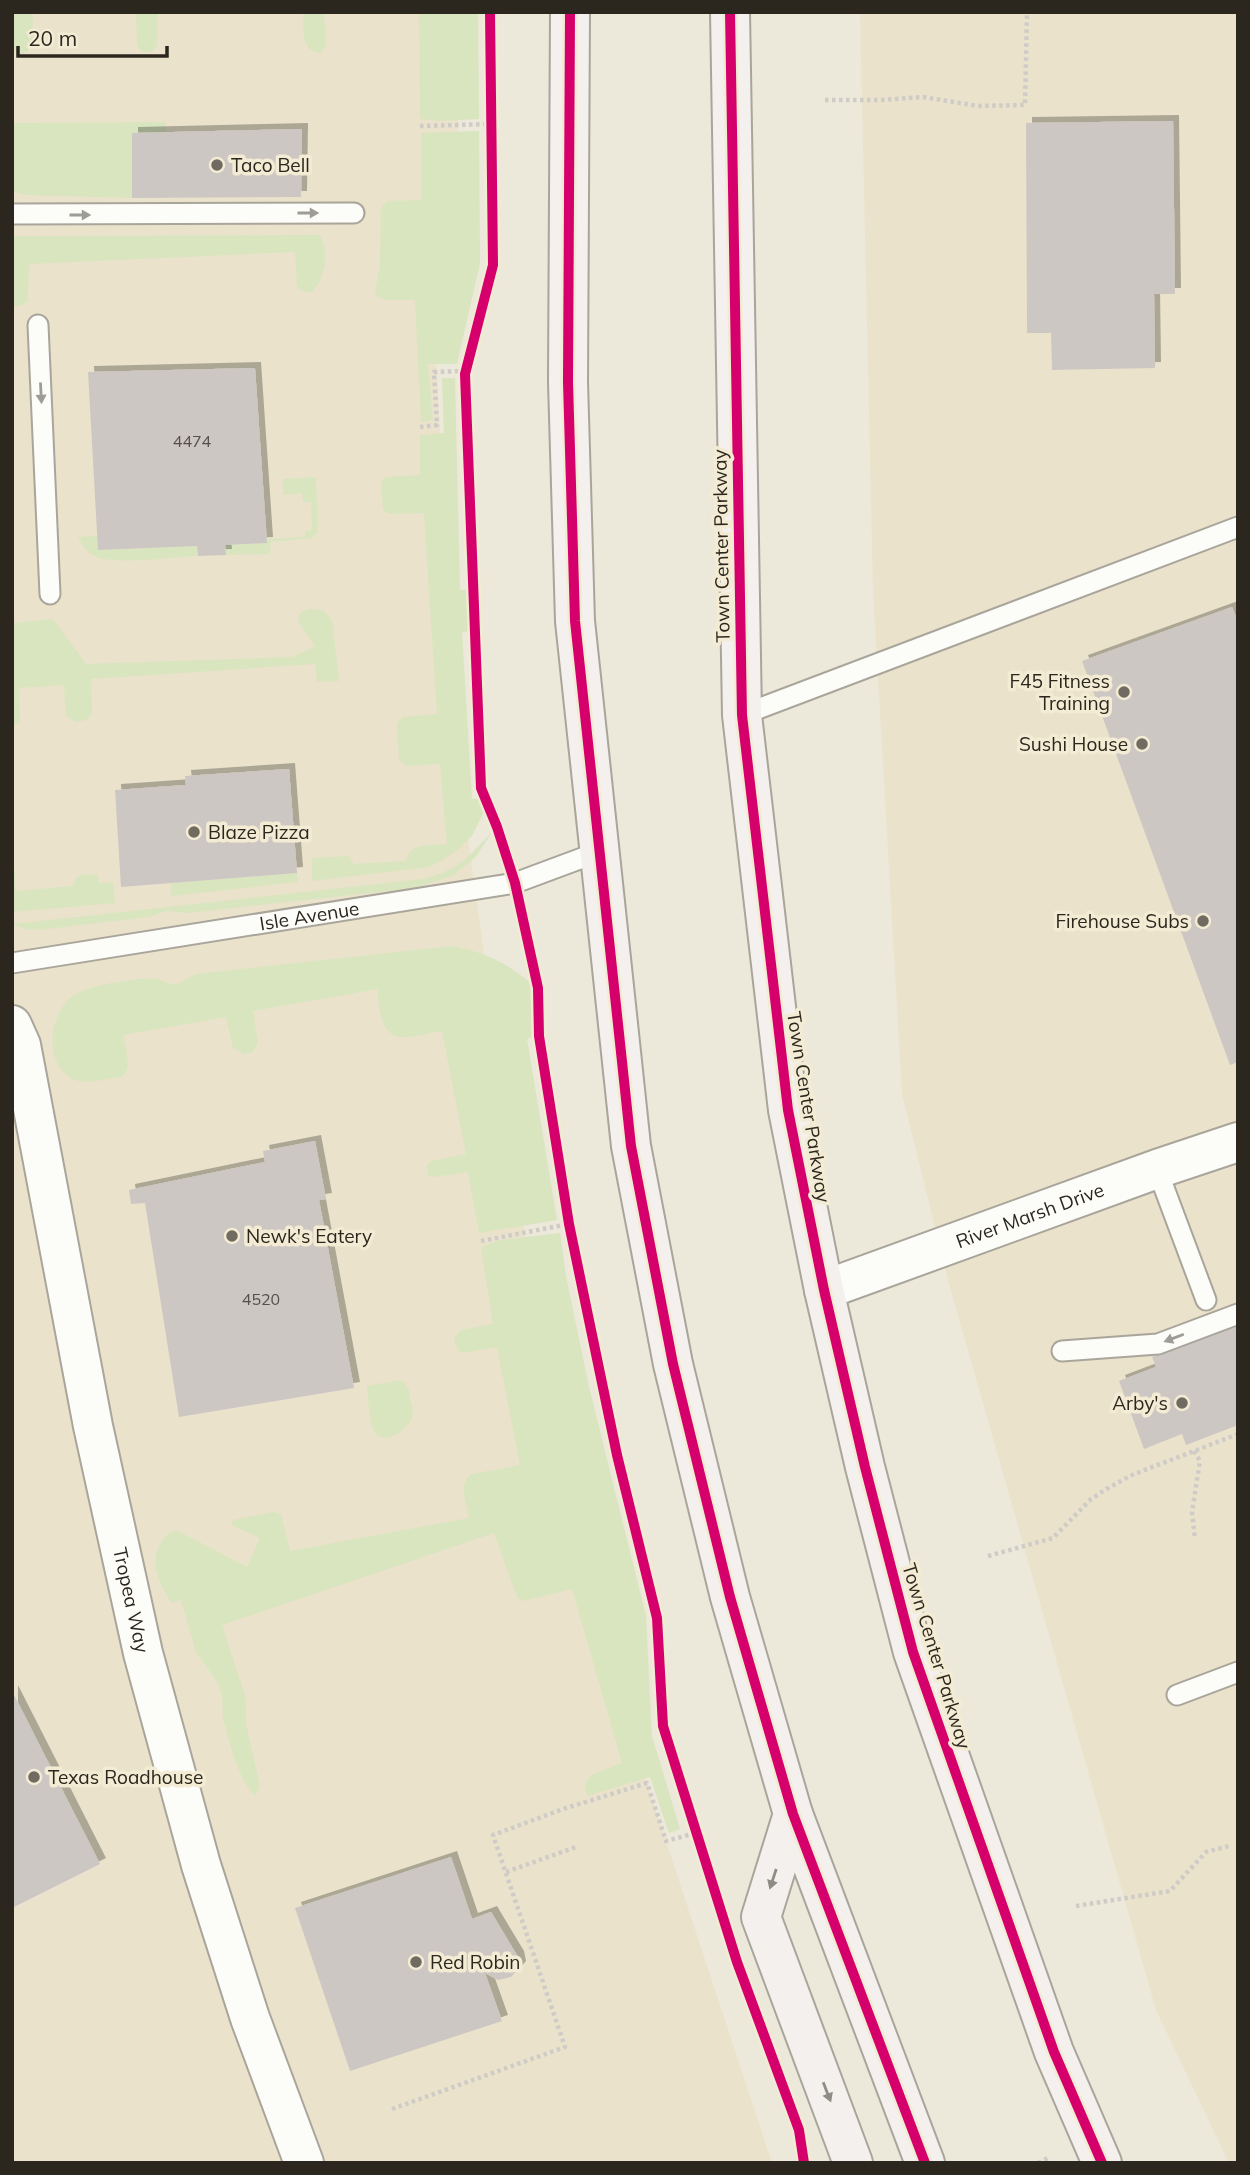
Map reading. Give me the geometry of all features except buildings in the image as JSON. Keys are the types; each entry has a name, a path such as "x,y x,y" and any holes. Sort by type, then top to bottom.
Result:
{"main road":[{"path":"570,12 568,382 575,608 631,1146 673,1364 730,1597 793,1814 925,2163"},
{"name":"Town Center Parkway","path":"730,12 742,715 788,1110 824,1290 865,1467 914,1652 1054,2052 1102,2163"},
{"path":"793,1814 761,1917 853,2163"}],"street":[{"name":"Tropea Way","path":"12,1025 21,1045 91,1413 143,1653 205,1878 250,2018 304,2163"},
{"name":"River Marsh Drive","path":"824,1290 1238,1142"}],"lane":[{"path":"12,214 354,213"},
{"path":"37,325 50,594"},
{"path":"742,715 1238,527"},
{"name":"Isle Avenue","path":"12,962 515,883 601,850"},
{"path":"1157,1169 1206,1300"},
{"path":"1062,1351 1158,1344 1238,1314"},
{"path":"1177,1695 1238,1672"}],"path":[{"path":"825,100 923,97 978,106 1025,105 1027,12"},
{"path":"491,112 492,137"},
{"path":"421,126 492,124"},
{"path":"466,387 469,358"},
{"path":"420,427 437,425 434,372 466,371"},
{"path":"567,1210 572,1237"},
{"path":"481,1241 569,1224"},
{"path":"988,1556 1052,1538 1091,1499 1132,1475 1238,1434"},
{"path":"1194,1450 1200,1461 1192,1512 1195,1539"},
{"path":"391,2109 565,2047 493,1835 563,1809 647,1783 666,1841 696,1833"},
{"path":"692,1819 700,1846"},
{"path":"1076,1906 1170,1891 1206,1852 1228,1846"},
{"path":"506,1872 576,1847"},
{"path":"1038,2163 1054,2155"}],"shaded area":[{"path":"12,12 459,12 457,263 436,361 459,775 495,1032 547,1382 631,1735 772,2163 12,2163"},
{"path":"860,12 1238,12 1238,2163 1229,2163 1156,2010 949,1284 902,1094 873,590"}],"green space":[{"path":"12,12 53,12 33,13 32,49 22,54 12,49"},
{"path":"136,12 181,12 158,13 157,45 152,52 142,52 137,45"},
{"path":"303,12 324,12 326,46 320,53 309,48 306,43"},
{"path":"419,12 478,12 479,119 420,119"},
{"path":"166,122 166,132 132,134 132,198 25,195 12,191 12,123"},
{"path":"479,131 480,263 457,364 428,364 433,420 421,422 415,300 385,300 378,297 375,291 380,266 381,207 388,201 422,200 421,133"},
{"path":"319,235 325,256 323,272 312,292 302,291 297,286 295,252 29,264 28,301 21,306 12,306 12,236"},
{"path":"442,378 455,378 460,590 468,590 471,631 462,632 472,799 482,799 483,814 472,836 456,851 428,867 312,881 312,858 348,856 354,864 406,861 416,848 447,844 440,764 407,766 399,760 397,724 403,717 437,714 424,513 389,514 383,509 381,483 386,477 420,475 420,435 444,433"},
{"path":"316,477 318,532 311,538 271,542 269,554 226,555 225,545 267,543 267,539 305,537 305,531 312,530 311,502 303,502 302,493 283,495 283,479"},
{"path":"97,536 98,550 197,546 198,556 106,559 91,554 78,537"},
{"path":"308,609 323,610 332,620 339,681 317,682 315,664 91,679 92,714 86,720 76,722 66,716 64,685 19,688 20,722 12,726 12,623 53,619 86,664 293,657 315,646 298,621 299,614"},
{"path":"492,832 475,858 452,876 415,888 188,913 167,911 148,917 39,930 12,924 423,879 454,867"},
{"path":"12,840 16,891 73,886 76,878 82,875 98,874 99,883 113,882 115,903 12,912"},
{"path":"297,873 298,882 171,896 171,883"},
{"path":"453,946 495,959 531,983 536,1036 527,1039 557,1220 479,1233 468,1172 433,1177 428,1175 427,1165 431,1161 466,1154 442,1031 409,1037 393,1035 383,1022 377,989 253,1011 258,1043 253,1052 244,1054 233,1048 226,1017 123,1035 127,1068 125,1074 118,1077 93,1081 71,1078 62,1070 53,1049 59,1013 74,995 90,988 150,978 174,984 195,974"},
{"path":"560,1233 589,1387 646,1616 652,1736 680,1829 669,1833 650,1777 587,1796 585,1784 591,1775 622,1763 572,1589 523,1601 517,1597 494,1533 222,1625 246,1699 246,1724 260,1787 255,1796 244,1782 233,1755 223,1719 222,1695 218,1683 196,1652 181,1600 171,1603 156,1572 158,1548 170,1532 176,1530 247,1567 260,1538 231,1525 233,1520 273,1512 281,1514 290,1551 469,1518 464,1494 467,1478 472,1474 520,1465 497,1347 462,1353 454,1338 461,1330 493,1324 481,1247 501,1240"},
{"path":"400,1380 409,1389 413,1414 408,1424 398,1433 386,1438 381,1437 376,1434 372,1424 367,1386"}],"cycle path":[{"path":"490,12 493,265 465,374 481,788 515,883 538,988 539,1036 569,1224 617,1455 657,1618 663,1726 737,1962 799,2130 804,2163"},
{"path":"570,12 568,382 575,621 631,1146 673,1364 730,1597 793,1814 925,2163"},
{"path":"730,12 742,715 788,1110 824,1290 865,1467 913,1652 1054,2052 1102,2163"}],"place":[{"name":"Taco Bell","path":"217,165"},
{"name":"F45 Fitness Training","path":"1124,692"},
{"name":"Sushi House","path":"1142,744"},
{"name":"Blaze Pizza","path":"194,832"},
{"name":"Firehouse Subs","path":"1203,921"},
{"name":"Newk's Eatery","path":"232,1236"},
{"name":"Arby's","path":"1182,1403"},
{"name":"Texas Roadhouse","path":"34,1777"},
{"name":"Red Robin","path":"416,1962"}]}
